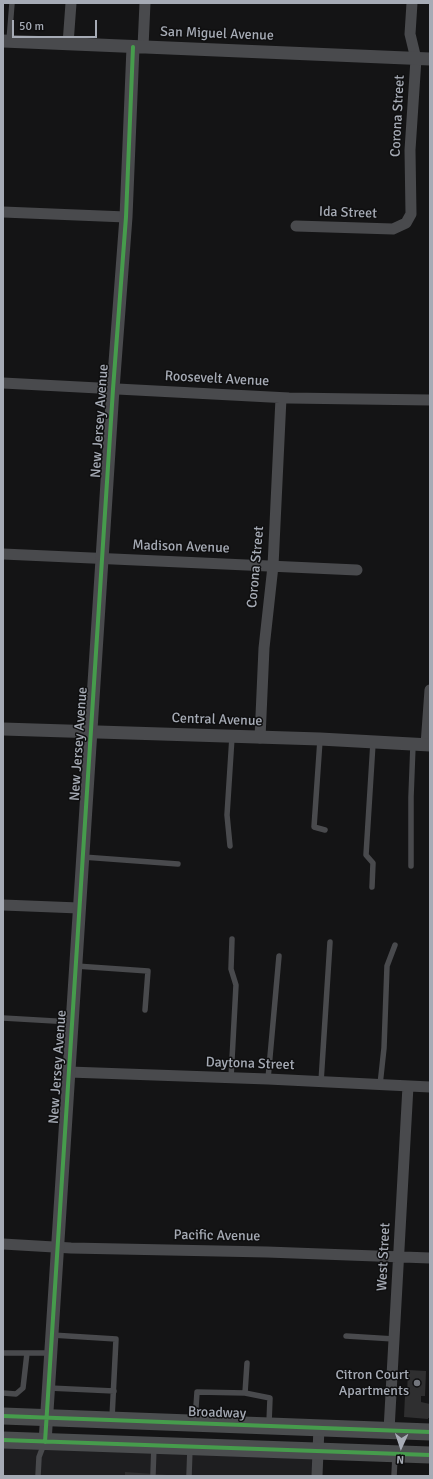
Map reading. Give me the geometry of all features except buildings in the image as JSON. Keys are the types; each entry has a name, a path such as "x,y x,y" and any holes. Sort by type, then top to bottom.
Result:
{"main road":[{"name":"Broadway","path":"3,1416 430,1432"},
{"path":"3,1440 190,1448 430,1455"}],"street":[{"path":"68,44 71,3"},
{"name":"New Jersey Avenue","path":"45,1442 113,389 138,47 145,3"},
{"name":"Corona Street","path":"399,227 406,223 411,214 410,150 416,59 410,34 412,3"},
{"name":"San Miguel Avenue","path":"6,41 430,60"},
{"path":"3,212 126,217"},
{"name":"Ida Street","path":"296,226 393,230 399,227"},
{"name":"Roosevelt Avenue","path":"3,383 281,398 430,400"},
{"name":"Corona Street","path":"260,738 264,648 272,566 281,398"},
{"name":"Madison Avenue","path":"3,554 357,570"},
{"path":"423,745 430,690"},
{"name":"Central Avenue","path":"3,729 320,739 423,745"},
{"path":"3,905 80,908"},
{"name":"Daytona Street","path":"69,1072 268,1079 430,1087"},
{"name":"West Street","path":"389,1430 408,1086"},
{"name":"Pacific Avenue","path":"3,1244 58,1248 267,1252 430,1258"},
{"path":"316,1476 319,1427"}],"lane":[{"path":"6,41 12,3"},
{"path":"230,846 227,815 232,737"},
{"path":"320,739 314,827 324,830"},
{"path":"372,887 373,863 366,855 373,743"},
{"path":"411,866 411,797 423,745"},
{"path":"83,857 178,864"},
{"path":"231,1078 236,985 232,970 232,939"},
{"path":"321,1082 330,942"},
{"path":"380,1085 384,1048 387,966 395,945"},
{"path":"268,1079 279,956"},
{"path":"76,966 148,971 145,1010"},
{"path":"3,1018 72,1022"},
{"path":"52,1335 116,1339 112,1420"},
{"path":"346,1336 394,1339"},
{"path":"3,1353 51,1354"},
{"path":"3,1393 16,1394 23,1388 26,1353"},
{"path":"245,1393 247,1363"},
{"path":"49,1388 114,1391"},
{"path":"195,1423 197,1392 245,1393 270,1398 269,1426"},
{"path":"38,1476 40,1457 45,1442"},
{"path":"152,1474 154,1446"},
{"path":"188,1476 190,1448"},
{"path":"394,1476 395,1454"}],"shaded area":[{"path":"3,1442 315,1453 314,1476 3,1476"}],"cycle path":[{"path":"45,1442 113,389 126,217 133,47"},
{"path":"3,1416 430,1432"},
{"path":"3,1440 430,1455"}],"place":[{"name":"Citron Court Apartments","path":"417,1383"}]}
